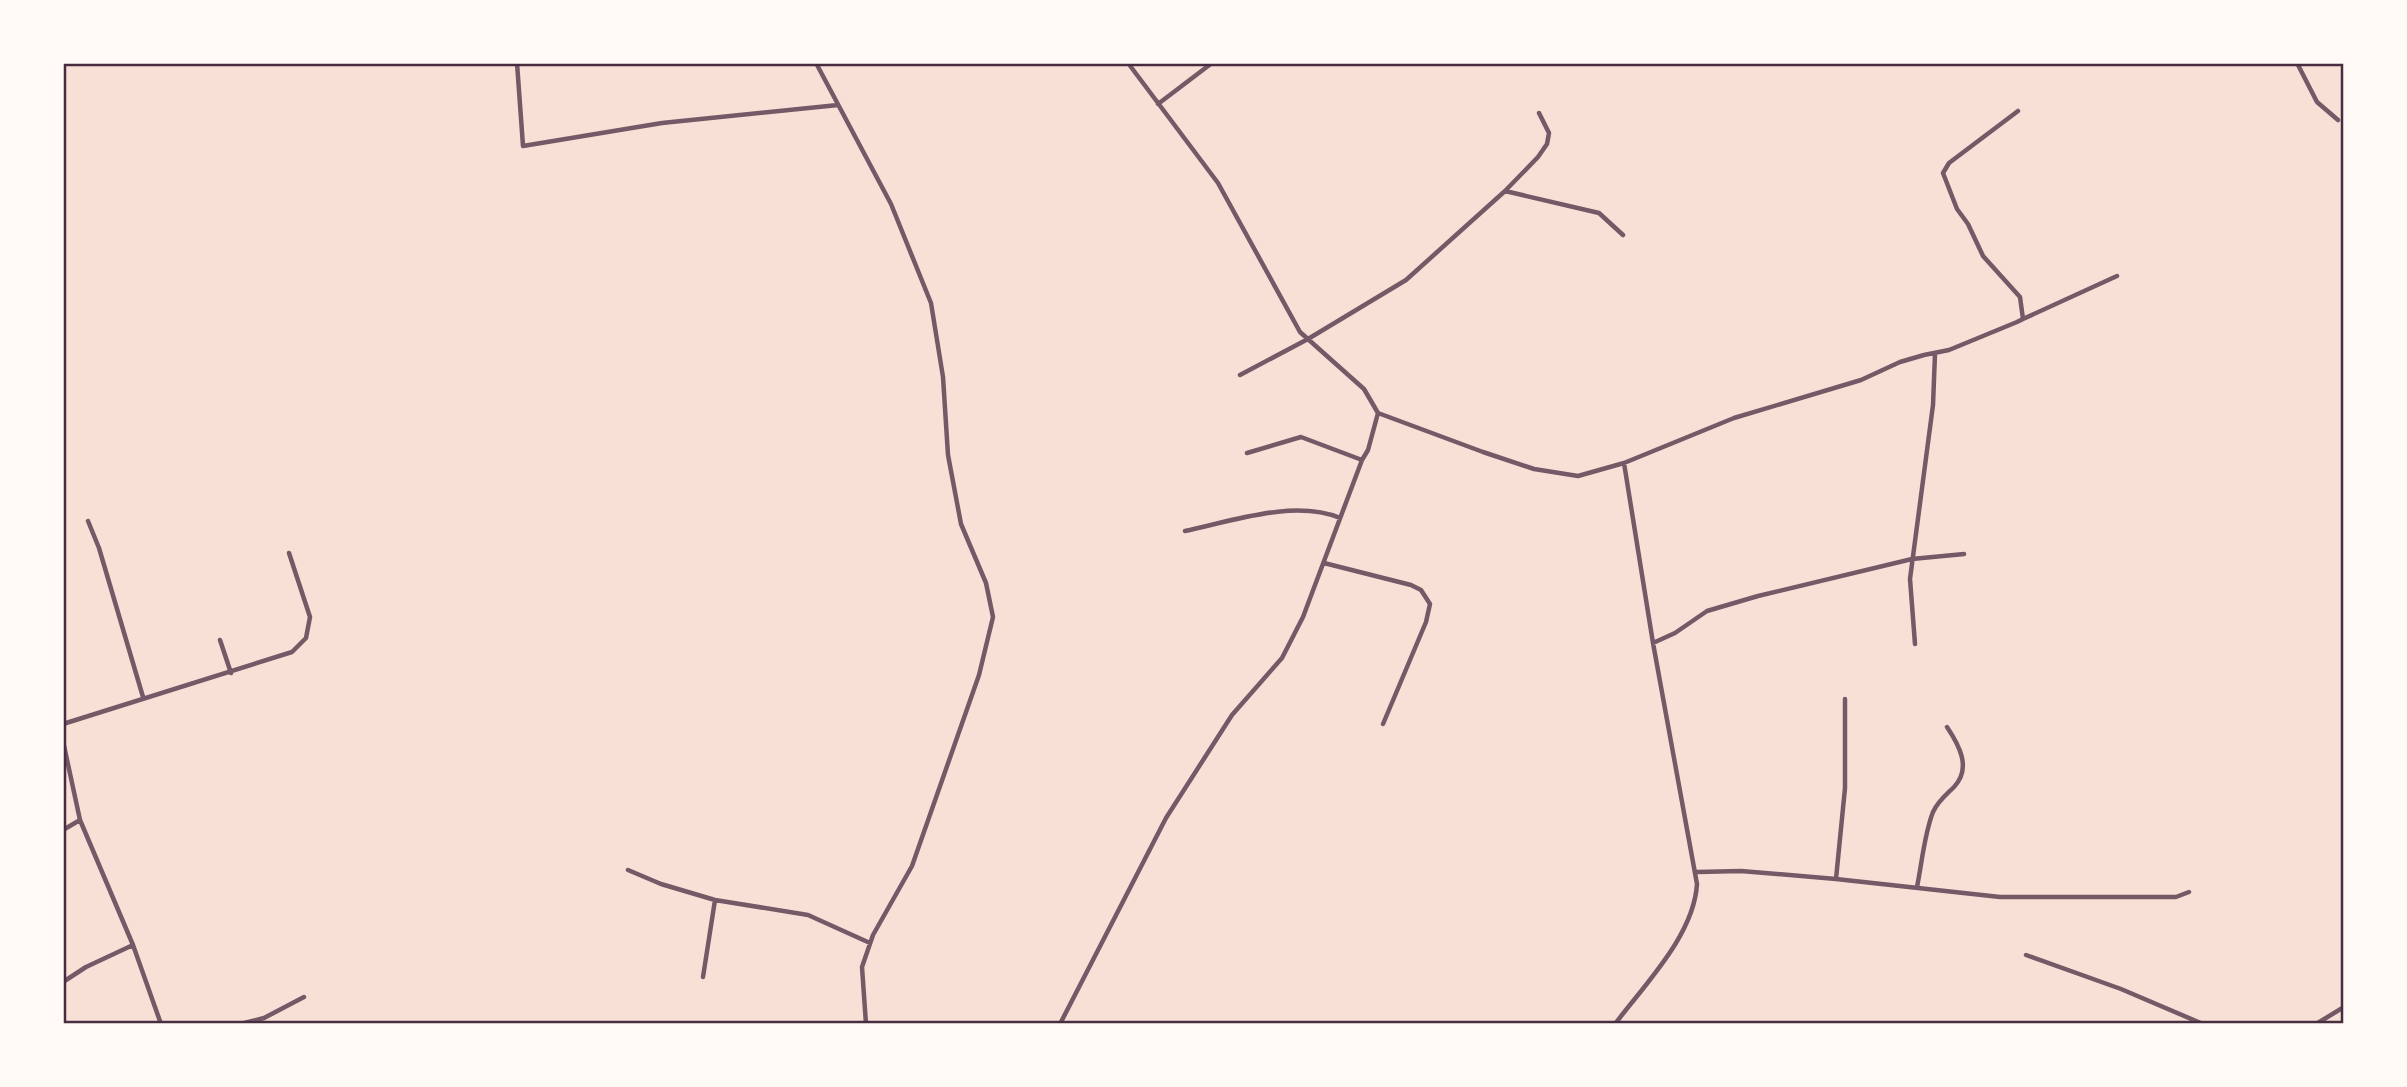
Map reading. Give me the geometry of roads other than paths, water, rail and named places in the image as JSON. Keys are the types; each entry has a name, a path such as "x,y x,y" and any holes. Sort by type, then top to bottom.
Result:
{"street":[{"path":"517,63 523,146 662,123 838,105"},
{"path":"816,63 891,204 931,303 943,377 948,455 961,524 986,583 993,617 979,675 912,866 870,943 862,967 866,1024"},
{"path":"1128,63 1218,183 1300,332 1364,389 1378,413 1534,469 1578,476 1624,463 1734,418 1861,380 1900,362 1950,350 2117,276"},
{"path":"1158,104 1212,63"},
{"path":"2297,63 2317,102 2338,120"},
{"path":"2018,111 1949,163 1943,173 1957,209 1983,256 2020,298 2023,319"},
{"path":"1240,375 1308,339 1406,280 1505,191 1538,157 1547,144 1549,133 1539,113"},
{"path":"1505,191 1599,213 1623,235"},
{"path":"1915,644 1910,600 1912,559 1933,405 1935,354"},
{"path":"1060,1024 1166,818 1232,715 1282,658 1303,617 1368,450 1378,413"},
{"path":"1247,453 1301,437 1362,460"},
{"path":"1615,1024 1674,946 1690,918 1696,900 1697,872 1653,643 1624,463"},
{"path":"1185,531 1261,515 1295,511 1316,511 1340,519"},
{"path":"88,521 99,548 143,697"},
{"path":"63,724 292,652 306,638 310,617 289,553"},
{"path":"1653,643 1707,611 1758,596 1912,559 1964,554"},
{"path":"1324,563 1411,585 1421,590 1430,604 1426,622 1383,723"},
{"path":"220,640 231,673"},
{"path":"1836,879 1845,788 1845,699"},
{"path":"1917,887 1932,815 1937,803 1957,784 1963,770 1963,756 1947,727"},
{"path":"63,741 80,820 133,945 161,1024"},
{"path":"63,830 80,820"},
{"path":"628,870 661,884 715,900 808,915 870,943"},
{"path":"1697,872 1741,871 2000,897 2176,897 2189,892"},
{"path":"703,977 715,900"},
{"path":"63,982 86,967 133,945"},
{"path":"2026,955 2121,989 2203,1024"},
{"path":"240,1024 264,1018 304,997"},
{"path":"2316,1024 2344,1007"}]}
